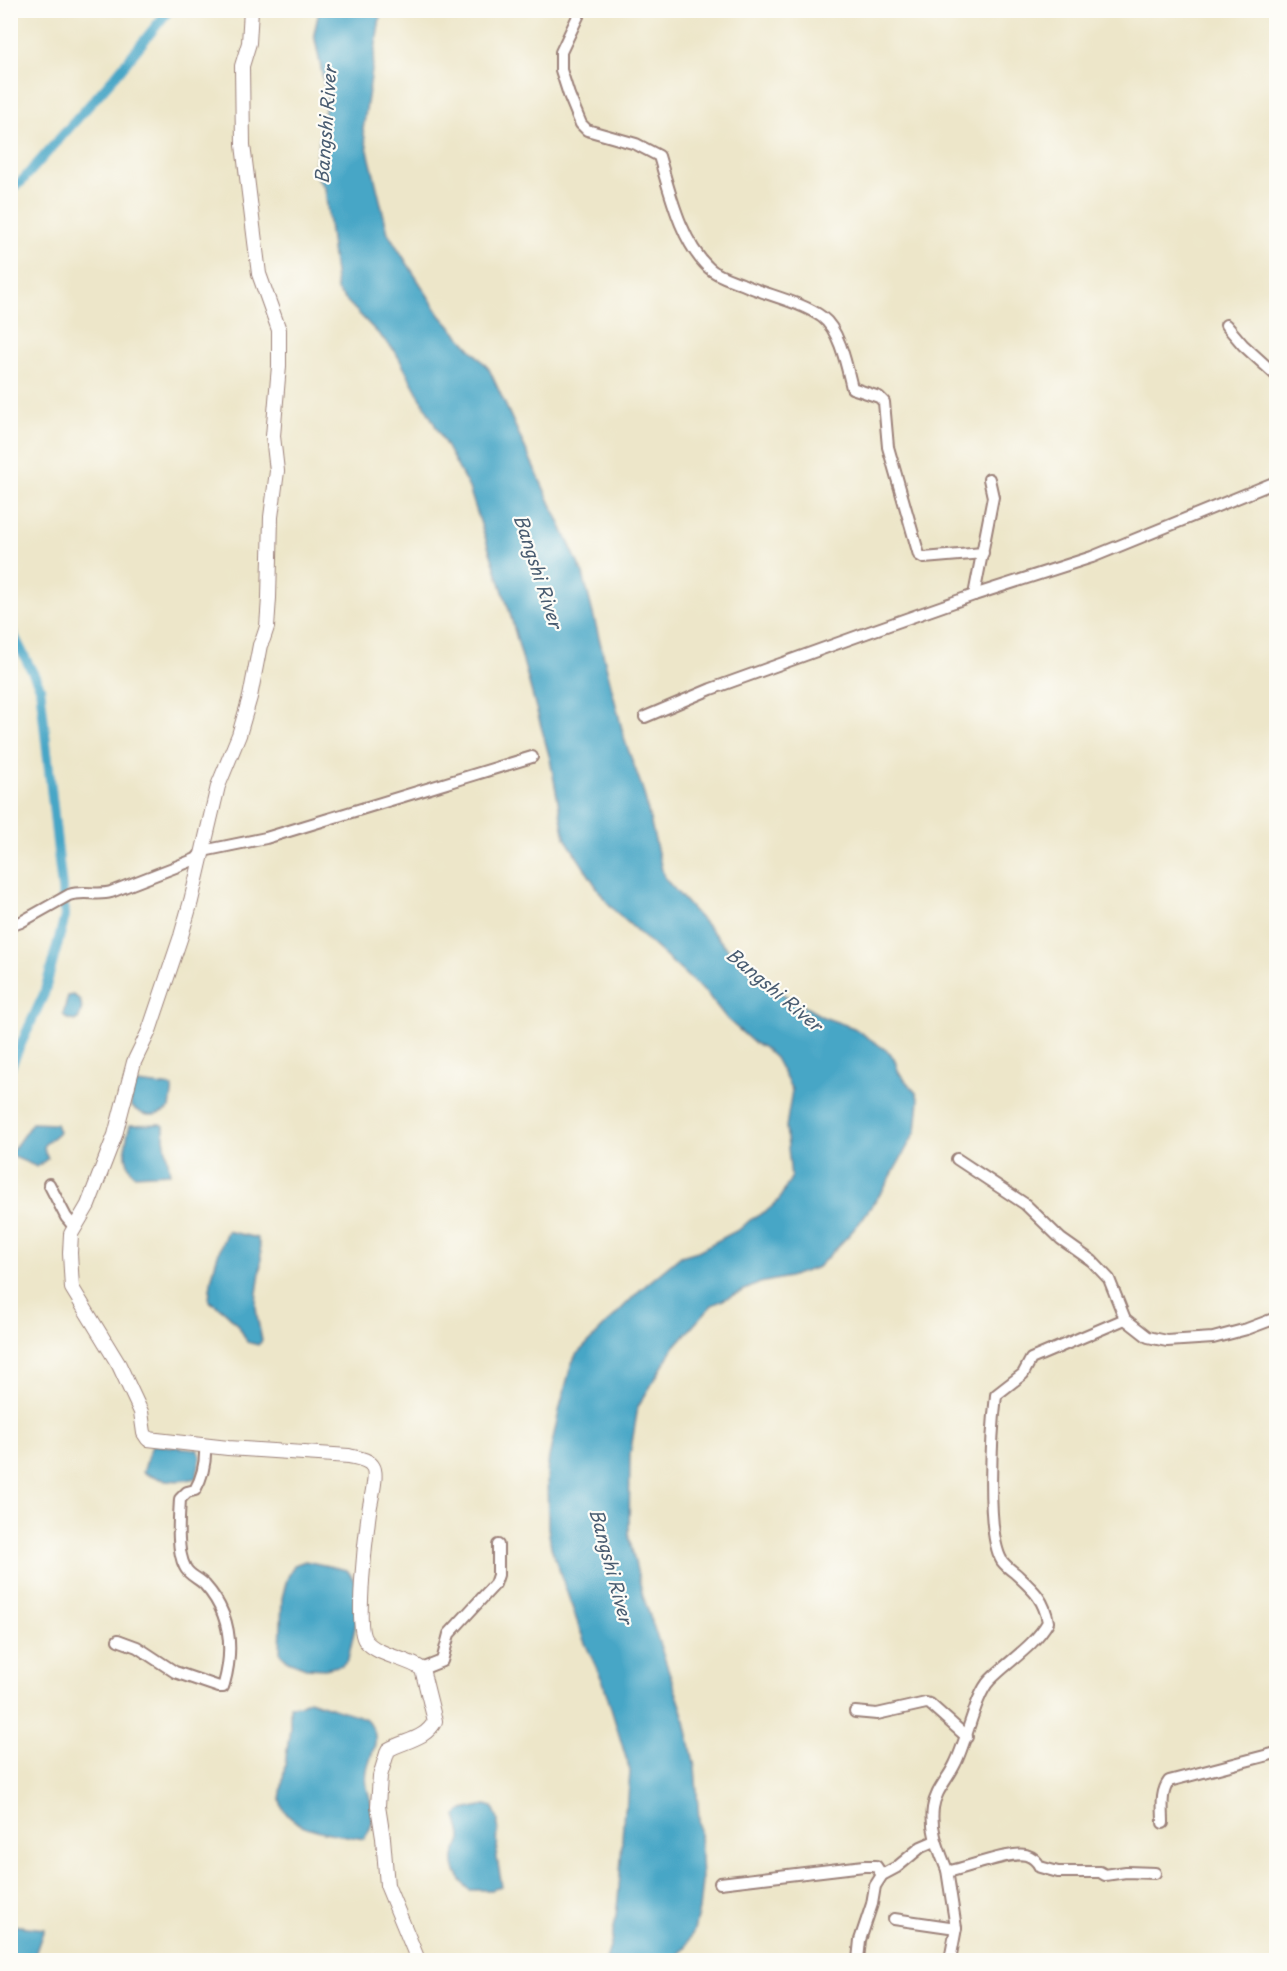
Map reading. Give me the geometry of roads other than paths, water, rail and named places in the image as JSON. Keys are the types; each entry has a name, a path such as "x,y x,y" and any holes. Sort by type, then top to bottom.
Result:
{"street":[{"path":"251,10 249,43 242,66 243,145 259,274 279,330 279,366 273,436 277,471 271,517 267,627 260,645 250,697 239,735 218,786 181,936 149,1031 134,1062 115,1135 88,1205 71,1234 72,1288 119,1365 141,1412 144,1433 148,1439 323,1455 349,1455 366,1460 373,1465 375,1472 363,1580 362,1634 371,1647 422,1669 435,1721 430,1729 417,1738 388,1750 380,1776 378,1806 387,1886 418,1960"},
{"path":"581,10 561,52 561,70 568,95 581,124 587,130 636,144 659,156 675,210 694,253 711,271 759,292 796,304 824,318 836,335 852,388 879,397 884,402 888,447 918,555 924,558 983,553"},
{"path":"1226,325 1243,345 1276,375"},
{"path":"974,595 993,497 989,479"},
{"path":"645,717 711,689 974,595 1092,557 1276,482"},
{"path":"10,926 69,895 77,892 101,895 111,892 196,859 203,851 266,838 532,757"},
{"path":"957,1159 1025,1204 1060,1239 1092,1261 1109,1279 1125,1319 1148,1337 1167,1341 1213,1338 1276,1318"},
{"path":"49,1184 66,1217 75,1228"},
{"path":"951,1960 956,1928 947,1870 935,1841 933,1822 935,1796 955,1765 982,1692 989,1681 1042,1633 1048,1622 1046,1608 1039,1597 1002,1561 995,1539 992,1479 996,1395 1023,1374 1031,1359 1125,1319"},
{"path":"118,1640 137,1647 175,1672 223,1687 230,1645 228,1624 206,1586 188,1573 184,1567 178,1524 180,1499 187,1492 195,1490 201,1480 206,1455 205,1445"},
{"path":"422,1669 442,1661 448,1634 495,1584 498,1575 498,1545"},
{"path":"855,1712 877,1714 926,1703 967,1737"},
{"path":"1164,1823 1163,1795 1164,1788 1169,1781 1276,1753"},
{"path":"858,1960 860,1940 872,1904 875,1886 882,1875 897,1867 921,1847 935,1841"},
{"path":"947,1870 1025,1855 1035,1859 1040,1867 1058,1872 1100,1872 1105,1875 1126,1872 1155,1873"},
{"path":"720,1883 864,1866 876,1866 882,1875"},
{"path":"894,1919 956,1928"}],"water":[{"name":"Bangshi River","path":"319,11 381,11 363,130 388,233 440,315 489,369 583,574 625,741 643,790 663,874 743,966 786,996 823,1017 854,1028 886,1050 894,1058 899,1073 919,1100 916,1131 885,1187 848,1236 818,1267 789,1277 760,1283 712,1305 674,1347 638,1407 630,1455 629,1537 643,1596 683,1712 695,1767 700,1831 702,1881 699,1910 694,1930 686,1946 674,1960 606,1960 615,1925 624,1810 628,1798 630,1771 603,1682 584,1641 551,1547 548,1528 549,1457 571,1365 576,1355 640,1290 681,1256 698,1251 740,1229 778,1201 791,1178 786,1127 792,1090 775,1058 727,1019 708,995 615,911 603,897 565,838 550,759 509,610 469,488 395,351 337,291 325,189 314,172 327,98 314,34"},
{"path":"68,996 77,997 82,1006 80,1016 74,1021 63,1014"},
{"path":"137,1083 173,1087 170,1108 155,1115 145,1115 136,1110 131,1106 131,1089"},
{"path":"32,1123 56,1124 59,1132 44,1145 48,1158 37,1167 12,1156 12,1151"},
{"path":"160,1124 164,1126 170,1173 134,1175 126,1157 130,1125"},
{"path":"227,1231 257,1238 260,1245 261,1262 256,1304 262,1341 258,1345 247,1342 232,1318 209,1301 215,1265"},
{"path":"153,1445 197,1449 201,1457 196,1478 169,1480 143,1472"},
{"path":"305,1561 347,1570 358,1585 356,1623 348,1659 342,1665 325,1669 306,1668 288,1661 280,1652 282,1598 287,1579 294,1565"},
{"path":"309,1700 363,1717 375,1733 375,1745 366,1780 373,1820 364,1839 327,1833 303,1825 292,1819 280,1800 290,1729 290,1706 300,1705"},
{"path":"486,1805 493,1807 498,1819 497,1858 502,1887 490,1890 470,1890 460,1879 454,1866 455,1852 461,1838 456,1815 463,1810"},
{"path":"11,1925 44,1929 33,1960 11,1960"}],"waterway":[{"path":"10,188 21,182 116,75 169,10"},
{"path":"10,628 40,687 65,916 44,994 10,1068"}]}
